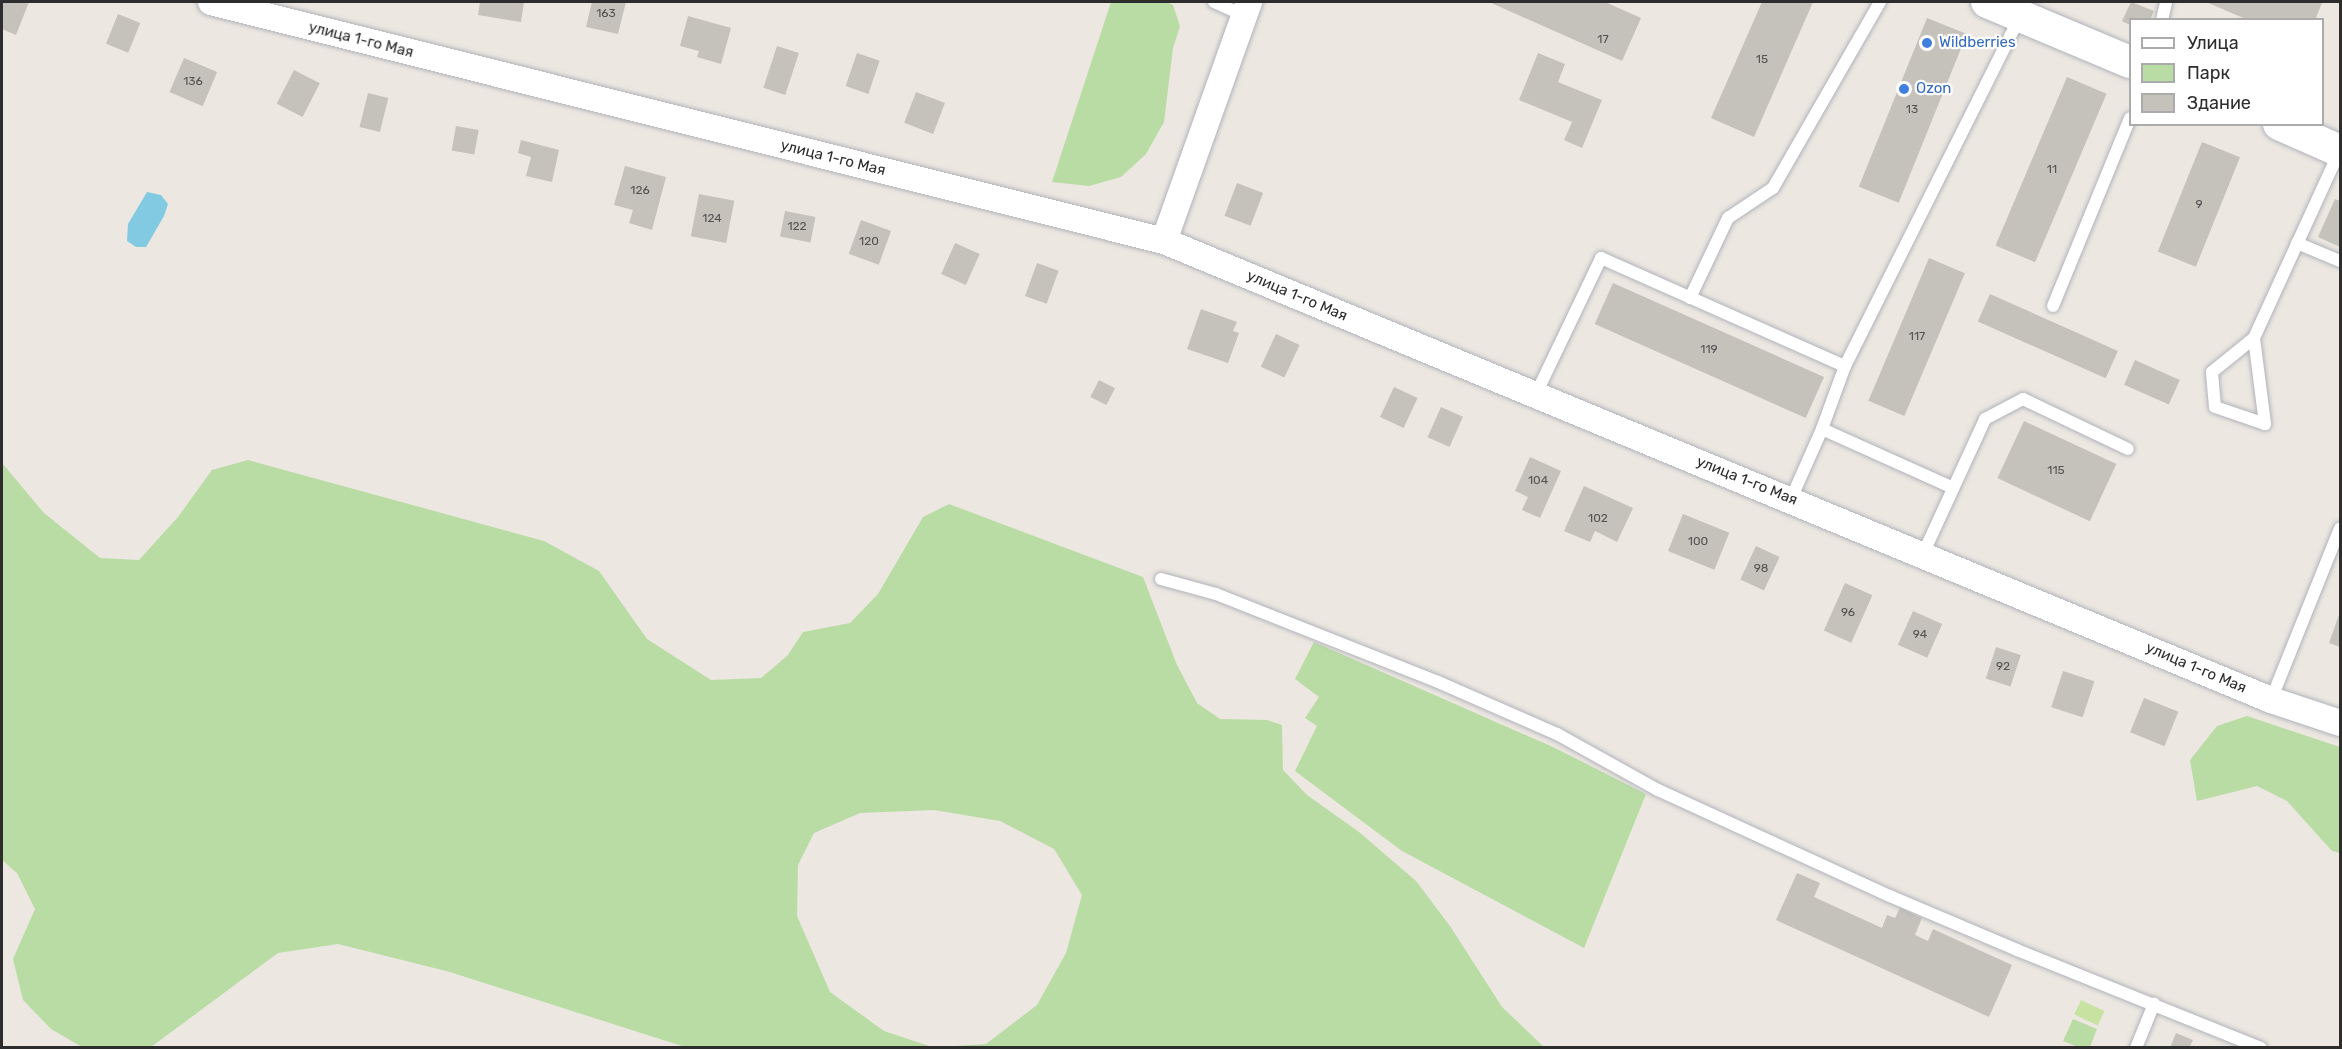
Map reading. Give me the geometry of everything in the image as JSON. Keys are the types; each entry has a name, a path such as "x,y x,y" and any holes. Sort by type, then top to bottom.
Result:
{"street":[{"name":"улица 1-го Мая","path":"211,2 1164,241 1535,396 1791,499 2271,700 2340,723"},
{"path":"1987,2 2129,62"},
{"path":"1164,241 1246,8"},
{"path":"2284,126 2340,151"}],"lane":[{"path":"1214,2 1246,8"},
{"path":"1690,298 1728,218 1773,188 1880,2"},
{"path":"2162,18 2166,2"},
{"path":"1791,499 1822,429 1845,366 2020,16"},
{"path":"2053,306 2129,120"},
{"path":"2254,338 2265,424 2215,407 2212,372 2254,338 2340,151"},
{"path":"2297,243 2340,261"},
{"path":"1535,396 1601,258 1845,366"},
{"path":"1923,554 1986,419 2023,399 2128,449"},
{"path":"1822,429 1953,488"},
{"path":"2271,700 2340,528"},
{"path":"1161,579 1216,594 1438,682 1557,734 1658,790 1890,896 2017,950 2261,1047"},
{"path":"2136,1047 2154,1004"}],"green space":[{"path":"1111,2 1167,2 1173,5 1180,26 1173,48 1164,122 1146,154 1121,177 1089,186 1052,182"},
{"path":"248,460 544,541 599,571 647,639 711,680 761,678 788,655 803,632 850,623 878,594 923,517 949,504 1143,577 1177,665 1197,703 1220,719 1267,720 1282,725 1283,770 1307,795 1359,832 1416,881 1450,926 1502,1007 1544,1047 940,1047 986,1044 1037,1005 1066,953 1082,895 1054,849 1000,821 934,810 860,813 814,833 798,865 797,916 830,992 884,1031 932,1047 685,1047 450,972 338,944 278,953 151,1047 82,1047 51,1029 23,1000 13,959 35,909 17,873 2,860 2,463 44,513 100,558 139,560 178,517 212,470"},
{"path":"1314,642 1553,747 1646,794 1584,948 1402,851 1295,771 1317,726 1305,718 1319,697 1295,679"},
{"path":"2247,716 2340,747 2340,853 2332,851 2287,801 2257,786 2197,801 2190,760 2217,726"},
{"path":"2081,1000 2105,1011 2098,1025 2074,1015"},
{"path":"2073,1019 2097,1029 2090,1047 2078,1047 2063,1041"}],"water":[{"path":"147,192 161,195 168,204 164,216 146,247 136,247 127,241 128,224"}],"building":[{"path":"2,2 29,2 16,35 2,29"},
{"path":"480,2 524,2 521,22 478,15"},
{"path":"592,2 626,2 618,34 586,27"},
{"path":"1489,2 1605,2 1641,18 1622,61"},
{"path":"1762,2 1813,2 1754,137 1711,118"},
{"path":"2131,2 2154,11 2151,18 2129,18 2129,24 2122,21"},
{"path":"2206,2 2322,3 2316,18 2243,18"},
{"path":"118,14 140,23 128,53 106,44"},
{"path":"688,16 731,28 721,64 697,57 699,51 680,46"},
{"path":"1927,18 1967,34 1899,203 1859,187"},
{"path":"777,46 799,53 785,95 763,88"},
{"path":"857,53 880,61 868,94 846,86"},
{"path":"1538,53 1565,64 1558,82 1602,100 1582,148 1564,140 1572,122 1519,100"},
{"path":"184,58 217,72 203,106 170,92"},
{"path":"294,70 320,83 303,117 277,104"},
{"path":"2067,77 2107,94 2035,262 1995,245"},
{"path":"916,92 945,103 933,134 904,123"},
{"path":"368,93 388,98 380,132 360,127"},
{"path":"456,126 479,130 474,155 452,151"},
{"path":"521,140 559,150 552,182 526,176 531,157 518,153"},
{"path":"2202,142 2240,157 2196,267 2158,251"},
{"path":"625,166 666,177 652,230 629,223 633,210 614,205"},
{"path":"1237,183 1263,193 1251,226 1224,216"},
{"path":"699,194 734,201 726,243 691,236"},
{"path":"2335,199 2340,201 2340,247 2318,237"},
{"path":"785,211 815,217 810,242 780,237"},
{"path":"861,220 891,231 879,265 849,254"},
{"path":"955,243 980,254 966,285 941,274"},
{"path":"1929,258 1965,273 1904,416 1868,401"},
{"path":"1037,263 1059,271 1047,304 1025,296"},
{"path":"1613,283 1824,377 1806,418 1595,324"},
{"path":"1990,294 2118,351 2106,378 1978,321"},
{"path":"1201,309 1237,322 1233,331 1239,333 1228,363 1187,349"},
{"path":"1276,334 1300,345 1284,378 1261,367"},
{"path":"2135,360 2180,380 2169,405 2124,385"},
{"path":"1099,380 1115,388 1106,405 1090,397"},
{"path":"1394,387 1418,398 1404,428 1380,417"},
{"path":"1441,407 1463,417 1450,447 1428,437"},
{"path":"2024,421 2116,464 2090,521 1997,478"},
{"path":"1530,457 1561,471 1540,518 1522,510 1528,497 1515,491"},
{"path":"1584,486 1633,508 1617,542 1595,531 1590,542 1564,531"},
{"path":"1683,514 1729,533 1714,570 1668,551"},
{"path":"1756,546 1780,557 1764,591 1740,580"},
{"path":"1845,583 1872,595 1851,643 1824,631"},
{"path":"1913,611 1942,624 1927,658 1898,645"},
{"path":"2340,612 2340,647 2329,643"},
{"path":"1996,647 2021,655 2011,686 1986,678"},
{"path":"2063,671 2094,681 2083,717 2051,707"},
{"path":"2144,698 2178,712 2164,746 2130,732"},
{"path":"1797,873 1820,883 1814,897 1882,928 1887,915 1895,918 1900,908 1922,918 1915,935 1928,941 1933,929 2012,965 1989,1017 1776,920"},
{"path":"2176,1033 2193,1040 2189,1048 2170,1048"}],"place":[{"name":"Wildberries","path":"1927,43"},
{"name":"Ozon","path":"1904,89"}]}
